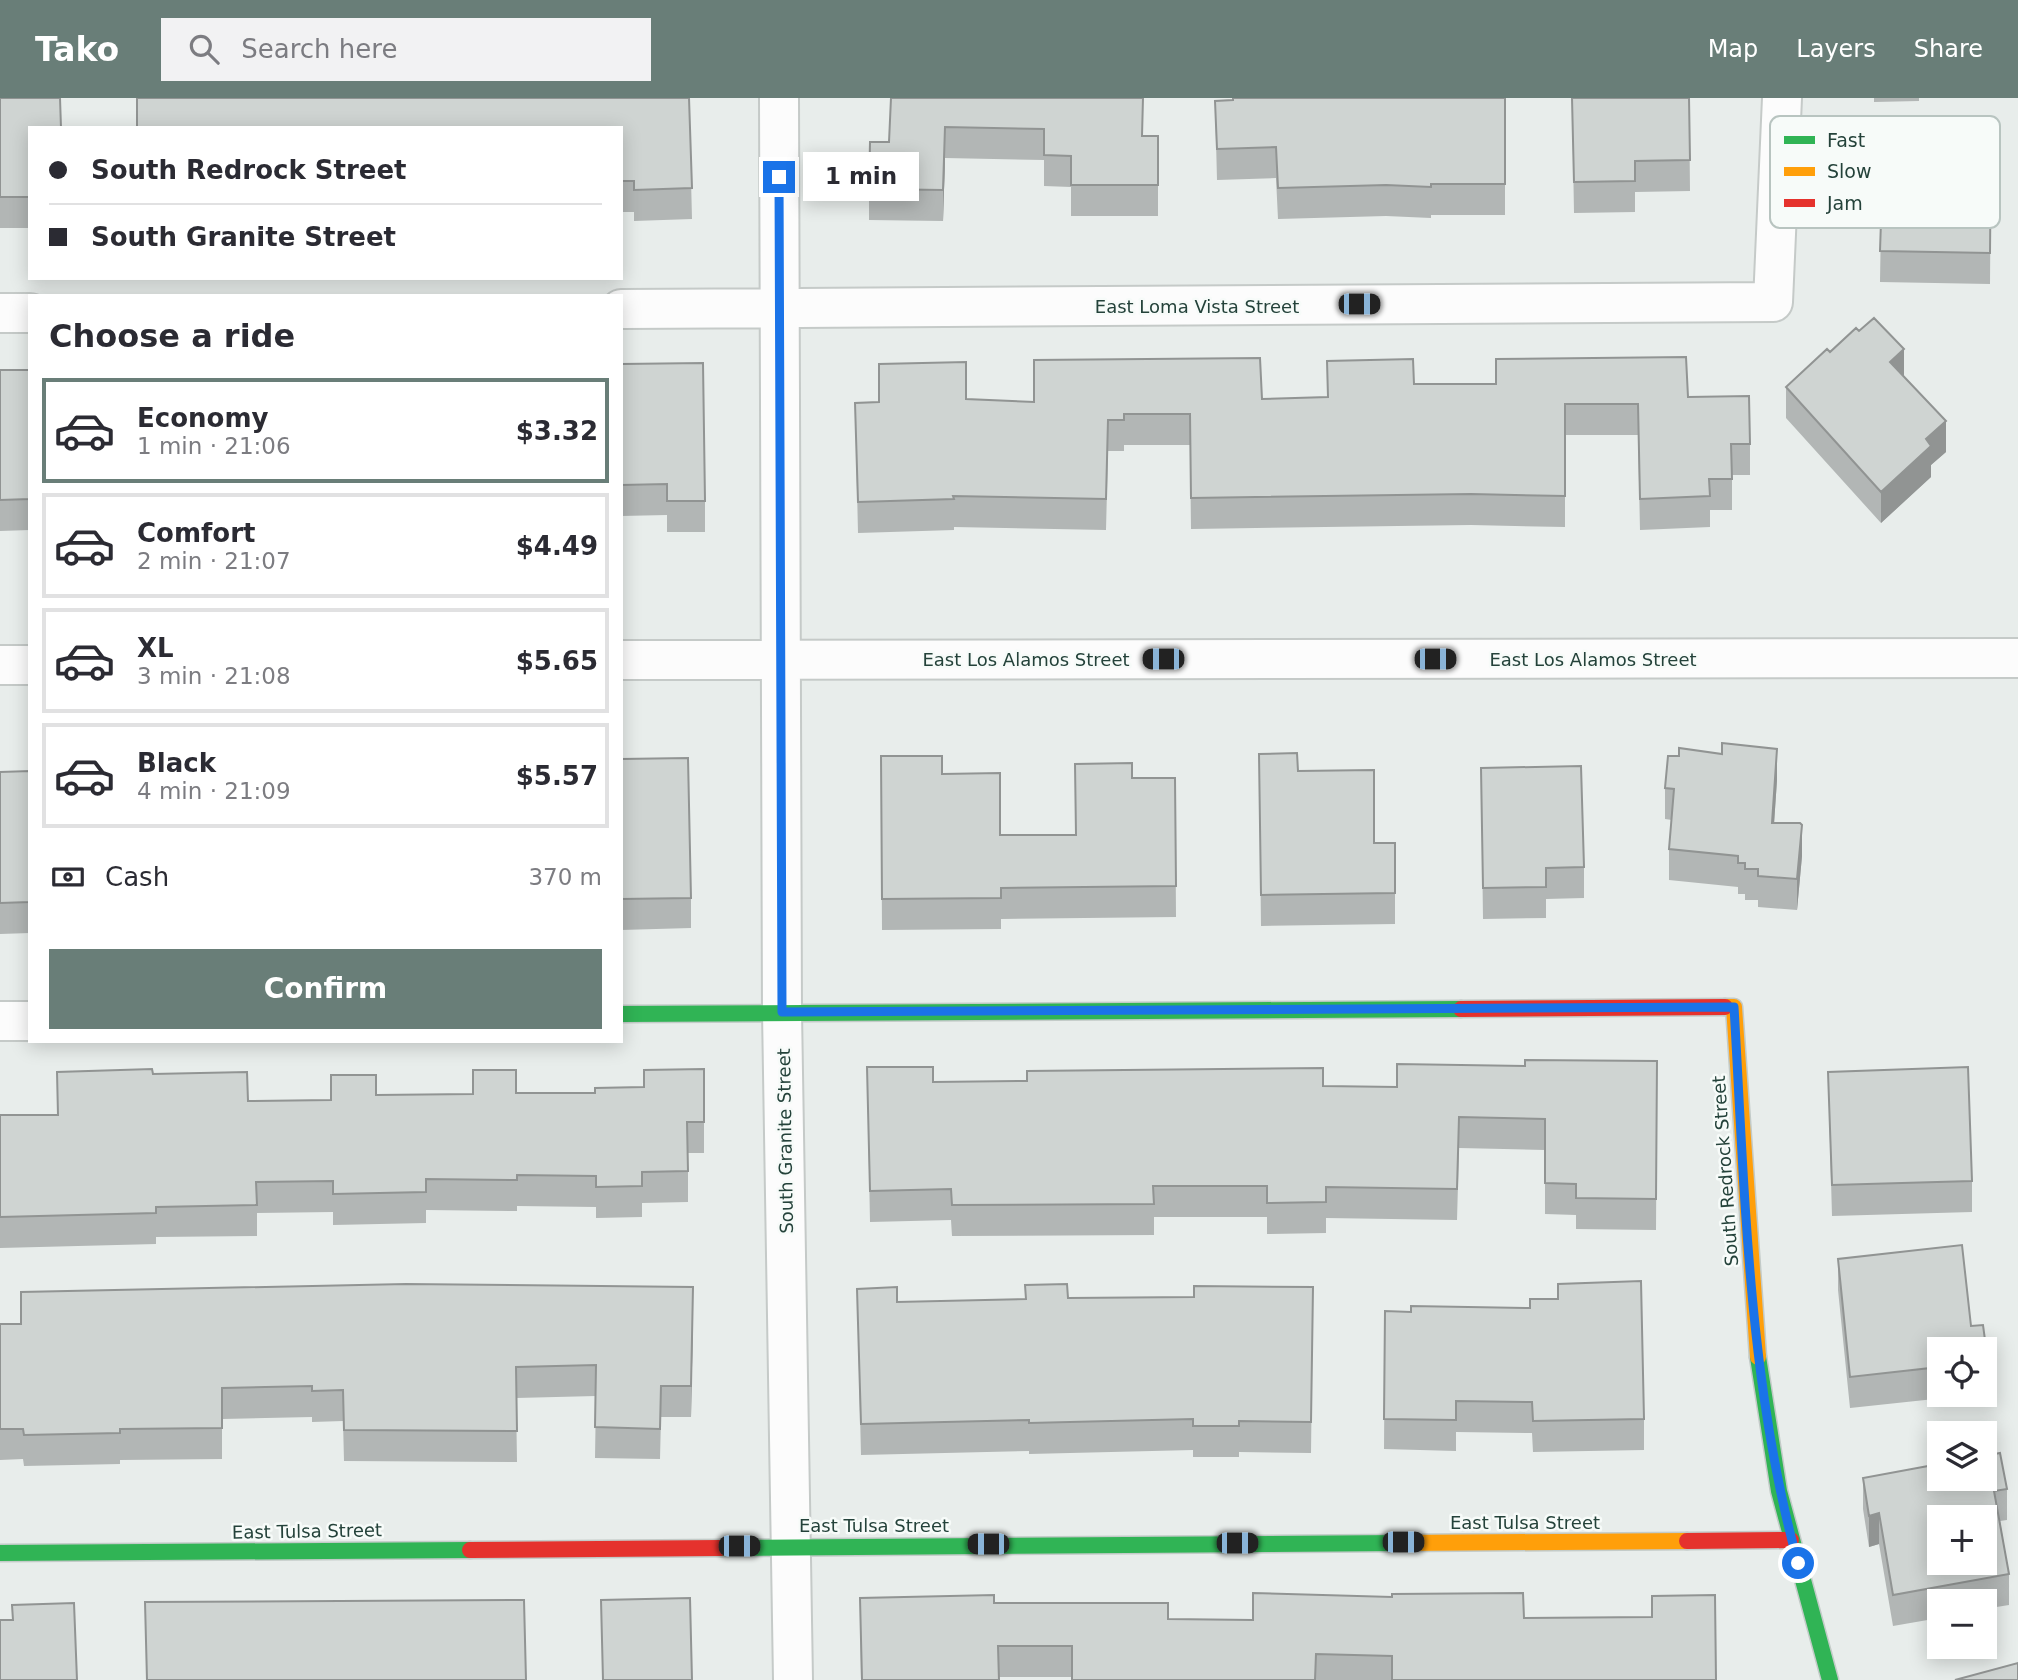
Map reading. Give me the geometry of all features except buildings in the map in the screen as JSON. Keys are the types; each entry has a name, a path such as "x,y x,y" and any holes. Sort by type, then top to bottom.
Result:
{"street":[{"name":"South Granite Street","path":"779,98 782,1012 793,1545 793,1680"},
{"name":"East Loma Vista Street","path":"1781,116 1782,98"},
{"name":"East Loma Vista Street","path":"623,309 1773,302 1776,228"},
{"path":"0,313 28,313"},
{"name":"East Los Alamos Street","path":"623,660 2018,658"},
{"path":"0,665 28,665"},
{"name":"South Redrock Street","path":"782,1012 1734,1007 1750,1263 1766,1414 1791,1540 1830,1680"},
{"path":"623,1014 782,1012"},
{"path":"0,1021 28,1021"},
{"name":"East Tulsa Street","path":"0,1553 793,1545 1791,1540"}],"traffic: fast":[{"path":"623,1014 1461,1009"},
{"path":"1758,1357 1779,1491 1830,1680"},
{"path":"721,1548 1400,1543"},
{"path":"0,1553 470,1550"}],"traffic: slow":[{"path":"1725,1007 1734,1007 1758,1357"},
{"path":"1400,1543 1687,1541"}],"traffic: jam":[{"path":"1461,1009 1725,1007"},
{"path":"1687,1541 1791,1540"},
{"path":"470,1550 721,1548"}],"route":[{"path":"779,177 782,1012 1734,1007 1750,1263 1767,1428 1798,1563"}]}
